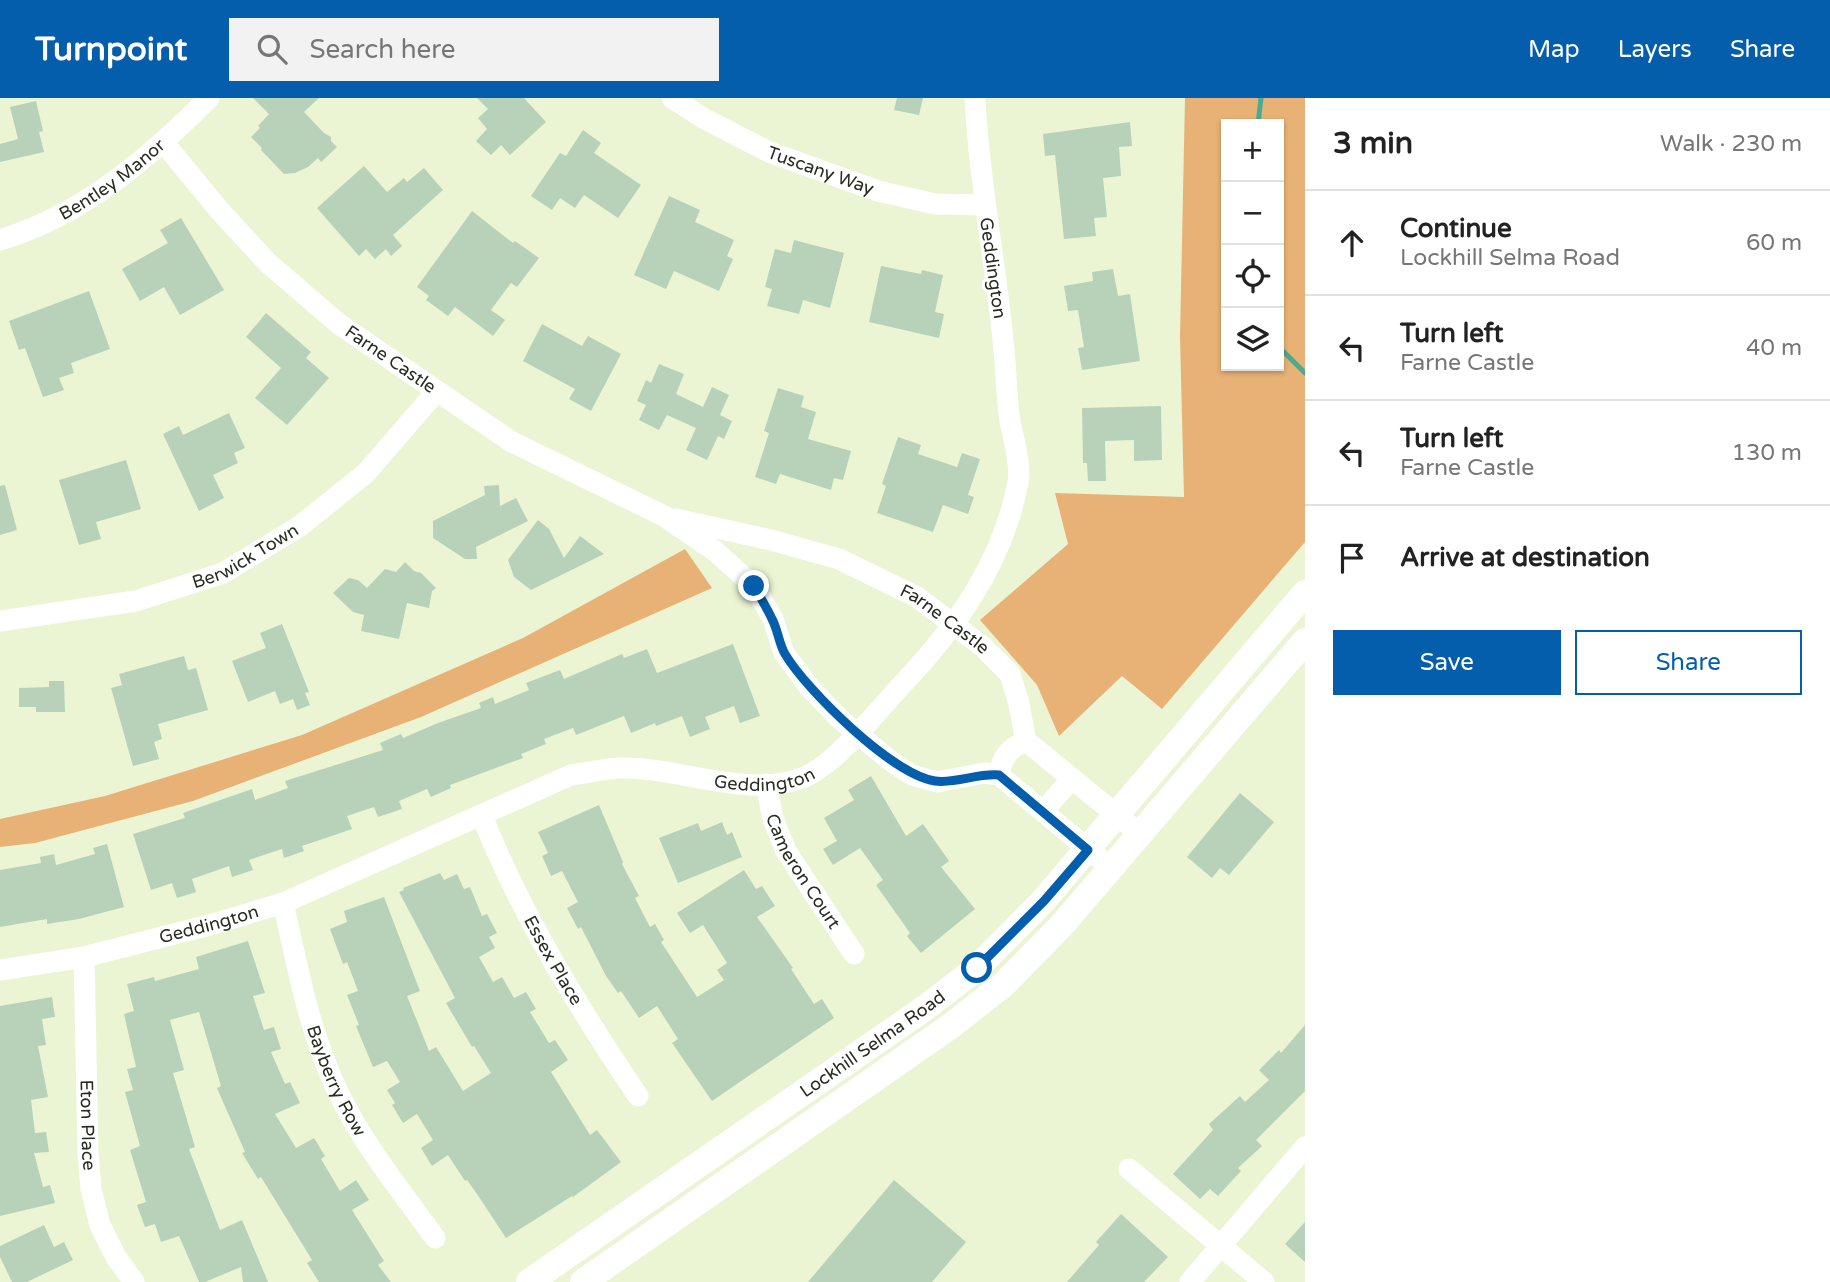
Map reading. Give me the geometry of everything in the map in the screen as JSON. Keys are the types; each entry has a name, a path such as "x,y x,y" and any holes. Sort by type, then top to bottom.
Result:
{"main road":[{"name":"Lockhill Selma Road","path":"529,1282 925,1008 977,968 1044,901 1305,593"},
{"name":"Lockhill Selma Road","path":"583,1282 952,1025 1003,985 1062,925 1305,641"}],"street":[{"name":"Bentley Manor","path":"0,240 22,233 91,198 164,143 208,98"},
{"name":"Tuscany Way","path":"672,98 703,118 769,152 878,191 935,204 984,205"},
{"name":"Geddington","path":"0,970 84,957 283,903 571,775 618,768 673,773 733,783 766,784 803,778 828,762 954,625 983,580 1007,528 1019,478 984,205 975,98"},
{"name":"Farne Castle","path":"164,143 220,211 268,263 339,324 512,442 664,516 715,551 754,586 773,620 784,653 810,688 841,719 892,762 912,775 937,782 984,773 999,775"},
{"name":"Berwick Town","path":"0,621 136,601 223,573 300,526 366,473 436,391"},
{"name":"Farne Castle","path":"664,516 771,540 839,559 917,597 982,646 1010,674 1026,741"},
{"path":"1111,868 999,775 1002,760 1013,746 1026,741 1140,834"},
{"path":"1043,811 1072,779"},
{"name":"Cameron Court","path":"766,784 774,820 786,851 853,954"},
{"name":"Essex Place","path":"482,816 523,907 592,1028 638,1096"},
{"name":"Bayberry Row","path":"283,903 309,1016 329,1072 377,1156 435,1238"},
{"name":"Eton Place","path":"84,957 91,1189 100,1225 116,1257 134,1282"},
{"path":"848,1061 864,1086"},
{"path":"1190,1282 1305,1147"},
{"path":"1129,1169 1264,1282"}],"shaded area":[{"path":"1185,98 1305,98 1305,542 1162,709 1122,676 1059,736 1037,685 980,620 1068,544 1055,493 1184,497 1180,337"},
{"path":"685,549 712,588 421,717 193,801 35,843 0,847 0,819 105,796 302,735 523,638"}],"building":[{"path":"253,98 319,98 304,112 331,137 337,147 321,162 318,158 308,167 295,173 284,174 251,137 269,114"},
{"path":"477,98 524,98 546,122 510,155 501,145 491,155 476,141 487,129 478,118 488,109"},
{"path":"897,98 923,98 919,115 894,110"},
{"path":"36,101 43,131 39,132 44,152 0,162 0,144 18,139 10,107"},
{"path":"1130,122 1132,146 1119,147 1121,176 1103,178 1107,217 1094,218 1096,236 1064,239 1055,155 1045,156 1043,134"},
{"path":"583,130 601,143 594,153 641,185 618,218 584,195 575,208 560,198 552,210 531,196 560,153 566,156"},
{"path":"364,166 387,192 404,178 407,182 424,168 443,190 393,235 402,246 391,256 386,249 375,259 366,249 359,256 317,208"},
{"path":"669,196 700,210 695,222 734,240 727,256 733,259 719,291 674,271 666,289 634,275"},
{"path":"472,211 513,243 515,241 539,258 517,287 511,283 491,310 505,320 493,336 455,307 448,316 426,300 429,296 417,287"},
{"path":"181,218 224,290 180,315 164,287 140,301 122,269 168,243 160,230"},
{"path":"794,240 844,253 830,308 803,300 799,314 767,306 772,289 765,287 775,249 791,253"},
{"path":"881,266 921,274 922,270 943,275 935,312 944,314 939,338 869,322"},
{"path":"1113,269 1118,296 1130,294 1140,361 1082,370 1078,348 1084,347 1078,310 1068,311 1064,286 1093,281 1092,272"},
{"path":"89,291 110,349 71,363 74,373 59,378 64,390 43,397 25,348 19,350 9,321"},
{"path":"266,313 311,352 306,358 329,378 287,425 255,398 281,368 246,337"},
{"path":"542,324 582,346 588,336 621,354 591,411 569,399 575,389 523,361"},
{"path":"659,364 684,374 676,394 703,407 712,387 729,395 720,415 732,421 724,439 718,436 707,460 686,450 696,428 667,415 659,430 639,420 646,405 637,401 646,380 651,383"},
{"path":"778,388 804,396 801,407 816,412 808,439 851,451 843,480 834,478 831,490 780,474 776,484 755,477 769,433 764,431"},
{"path":"1161,406 1162,460 1134,461 1134,440 1105,441 1106,481 1088,481 1087,463 1083,463 1082,408"},
{"path":"229,413 245,448 234,453 238,463 213,475 224,498 199,511 163,434 179,426 183,435"},
{"path":"898,437 921,445 918,454 957,467 962,453 980,459 968,495 974,497 968,514 943,505 933,532 877,513 886,486 882,484"},
{"path":"126,460 141,509 96,522 101,539 79,545 59,480"},
{"path":"5,485 17,530 0,535 0,486"},
{"path":"499,485 500,506 516,498 528,521 476,547 477,559 465,559 433,538 433,521 485,495 484,486"},
{"path":"538,520 549,529 564,558 580,536 604,554 531,590 514,577 508,560"},
{"path":"405,562 436,588 432,591 429,608 407,603 399,639 361,631 364,615 353,612 333,593 349,578 358,580 367,588 385,569 396,572"},
{"path":"282,624 309,692 305,693 310,705 297,710 293,699 280,704 275,691 248,702 232,661 266,648 260,633"},
{"path":"733,644 760,716 740,723 734,706 705,717 710,729 690,737 682,716 631,733 624,716 576,735 573,728 544,739 546,744 521,754 523,758 450,785 451,788 431,797 427,789 399,801 402,809 378,817 374,807 347,816 352,829 302,846 304,851 284,858 282,849 249,860 253,870 232,877 229,866 192,879 196,892 177,898 172,883 151,890 133,834 185,818 183,813 252,789 255,800 288,788 285,781 383,750 380,743 401,734 403,738 481,708 479,703 493,697 495,704 529,690 526,683 560,670 564,679 622,654 624,658 647,649 657,673"},
{"path":"184,656 188,670 196,668 208,710 158,724 162,739 154,742 159,759 133,766 111,688 122,685 119,674"},
{"path":"49,681 64,681 65,712 36,712 36,707 19,707 19,688 49,687"},
{"path":"871,776 906,836 923,824 949,861 941,867 975,909 921,953 907,936 910,933 876,885 883,880 860,848 833,865 823,849 837,841 824,818 854,800 848,790"},
{"path":"1240,793 1274,822 1229,875 1220,868 1212,878 1187,857"},
{"path":"599,805 622,864 639,896 635,898 650,927 655,924 664,940 661,942 697,997 724,980 717,970 727,963 703,925 690,933 677,913 744,870 756,889 762,886 775,906 757,917 793,968 791,969 814,1004 822,999 834,1018 712,1101 672,1043 678,1039 657,1006 639,1018 621,991 618,993 606,976 581,927 578,929 567,908 578,902 562,871 551,876 542,856 548,853 538,832"},
{"path":"722,822 727,835 732,832 742,857 678,883 659,838 698,823 701,831"},
{"path":"107,844 124,907 79,919 47,924 47,919 0,927 0,870 41,863 40,857 54,854 56,865 95,854 93,848"},
{"path":"440,873 444,880 457,874 464,889 470,887 482,916 487,914 497,933 489,937 495,948 479,957 493,982 502,977 514,998 526,992 536,1009 530,1012 549,1043 555,1040 568,1060 551,1072 590,1135 597,1130 621,1162 573,1197 506,1238 448,1155 432,1166 421,1148 433,1140 417,1114 403,1123 392,1105 395,1103 387,1090 400,1082 387,1061 373,1067 347,995 358,991 347,962 343,964 330,929 347,922 344,911 384,897 420,991 407,996 429,1051 436,1047 463,1091 491,1073 446,1003 455,998 399,892"},
{"path":"248,941 265,993 253,996 264,1030 274,1027 281,1049 271,1052 285,1084 290,1082 300,1103 275,1114 296,1148 314,1138 325,1156 321,1159 340,1191 356,1180 369,1200 352,1210 384,1261 378,1265 391,1282 319,1282 307,1263 312,1260 261,1177 258,1179 242,1153 245,1152 217,1088 221,1086 199,1012 170,1020 184,1070 173,1073 195,1147 189,1149 220,1230 242,1220 268,1282 243,1282 241,1267 199,1282 179,1236 161,1242 155,1224 145,1227 137,1205 146,1202 130,1150 140,1146 125,1092 133,1090 127,1069 136,1067 124,1014 134,1011 127,984 154,977 155,981 199,969 196,957"},
{"path":"52,997 55,1017 42,1019 46,1045 38,1046 48,1097 31,1100 35,1133 46,1132 49,1152 34,1153 43,1187 50,1185 55,1203 0,1216 0,1006"},
{"path":"1305,1025 1305,1091 1256,1140 1262,1146 1238,1168 1241,1171 1218,1196 1210,1189 1200,1199 1173,1174 1213,1130 1209,1124 1240,1096 1245,1102 1269,1080 1259,1070 1279,1050 1281,1053"},
{"path":"894,1180 966,1242 932,1282 808,1282"},
{"path":"1121,1214 1168,1257 1144,1282 1067,1282 1099,1245 1096,1242"},
{"path":"1305,1222 1305,1262 1285,1244"},
{"path":"44,1225 54,1247 64,1242 73,1260 27,1282 12,1282 0,1257 0,1246"}],"waterway":[{"path":"1259,119 1261,98"},
{"path":"1284,352 1305,373"}],"route":[{"path":"754,586 773,620 784,653 810,688 841,719 892,762 912,775 937,782 984,773 999,775 1088,850 1044,901 977,968"}]}
